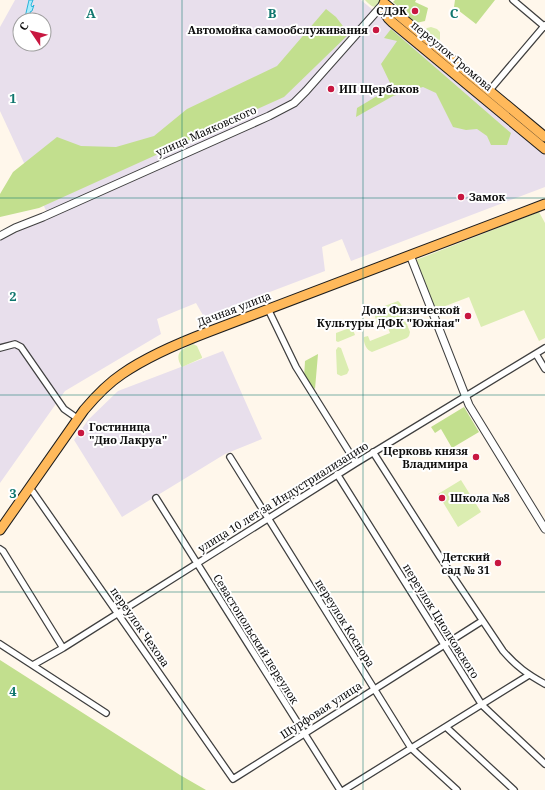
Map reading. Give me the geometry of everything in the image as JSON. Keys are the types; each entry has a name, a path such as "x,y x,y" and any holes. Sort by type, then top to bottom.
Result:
{"main road":[{"name":"переулок Громова","path":"386,2 545,137"},
{"name":"переулок Громова","path":"386,2 385,13 387,18 545,149"},
{"name":"Дачная улица","path":"0,530 76,417 109,384 135,366 165,348 195,335 545,200"},
{"name":"Дачная улица","path":"410,253 545,204"},
{"name":"Дачная улица","path":"0,523 27,488"}],"street":[{"path":"489,91 545,26 513,0"},
{"name":"улица Маяковского","path":"0,236 269,116 294,103 386,2"},
{"path":"410,253 469,405 545,529"},
{"path":"267,307 296,367 356,463"},
{"path":"0,348 15,344 21,347 64,408 76,417"},
{"name":"улица 10 лет за Индустриализацию","path":"33,665 63,648 337,474 545,348"},
{"path":"536,354 545,369"},
{"path":"373,452 503,651 514,664 545,684"},
{"name":"переулок Косиора","path":"230,457 412,748 457,790"},
{"name":"переулок Циолковского","path":"337,474 482,705 545,764"},
{"name":"переулок Чехова","path":"27,488 33,492 233,779"},
{"name":"Севастопольский переулок","path":"156,498 340,790"},
{"path":"0,549 3,551 63,648"},
{"name":"Шурфовая улица","path":"233,779 482,620"},
{"path":"0,644 106,713"},
{"path":"344,790 530,675"},
{"path":"446,727 514,790"}],"shaded area":[{"path":"15,0 361,0 545,155 545,187 351,261 342,239 322,247 325,271 204,317 196,303 157,319 161,334 65,391 0,483 0,240 49,217 0,111 0,27"},
{"path":"223,351 262,439 225,454 122,517 74,440 88,420 118,391"}],"green space":[{"path":"365,0 382,0 379,6 375,7 370,5"},
{"path":"395,0 416,0 415,2 428,8 425,21 416,23 393,2"},
{"path":"455,0 495,0 476,24 454,7"},
{"path":"326,9 336,17 349,34 284,97 39,208 0,217 0,194 13,172 57,137 81,146 116,147 154,136 187,109 277,66"},
{"path":"431,27 440,32 440,39 438,43 424,31"},
{"path":"391,29 511,133 507,145 491,145 487,136 477,129 466,130 453,127 436,93 423,87 393,96 356,117 357,108 392,87 381,64 397,41 384,38"},
{"path":"539,212 545,223 545,338 539,341 524,310 481,327 469,297 435,310 416,260"},
{"path":"398,301 403,308 403,316 382,324 377,323 374,310"},
{"path":"403,321 406,322 410,332 407,338 372,352 367,348 364,337 368,336 370,341 390,333 388,328 389,326"},
{"path":"352,327 355,335 338,342 336,341 336,333"},
{"path":"193,344 197,346 202,358 182,367 178,358 180,352"},
{"path":"338,347 341,348 349,370 347,374 341,376 337,374 336,350"},
{"path":"318,354 315,389 304,378 305,361"},
{"path":"464,407 479,432 452,448 441,429 435,433 431,427"},
{"path":"461,480 481,512 458,527 438,494"},
{"path":"0,660 180,775 206,790 0,790"}],"water":[{"path":"29,0 33,0 31,5 32,7 34,5 32,11 26,12"}],"place":[{"name":"СДЭК","path":"415,11"},
{"name":"Автомойка самообслуживания","path":"376,30"},
{"name":"ИП Щербаков","path":"331,89"},
{"name":"Замок","path":"461,197"},
{"name":"Дом Физической Культуры ДФК \"Южная\"","path":"468,316"},
{"name":"Гостиница \"Дио Лакруа\"","path":"81,433"},
{"name":"Церковь князя Владимира","path":"476,457"},
{"name":"Школа №8","path":"442,498"},
{"name":"Детский сад № 31","path":"498,563"}]}
